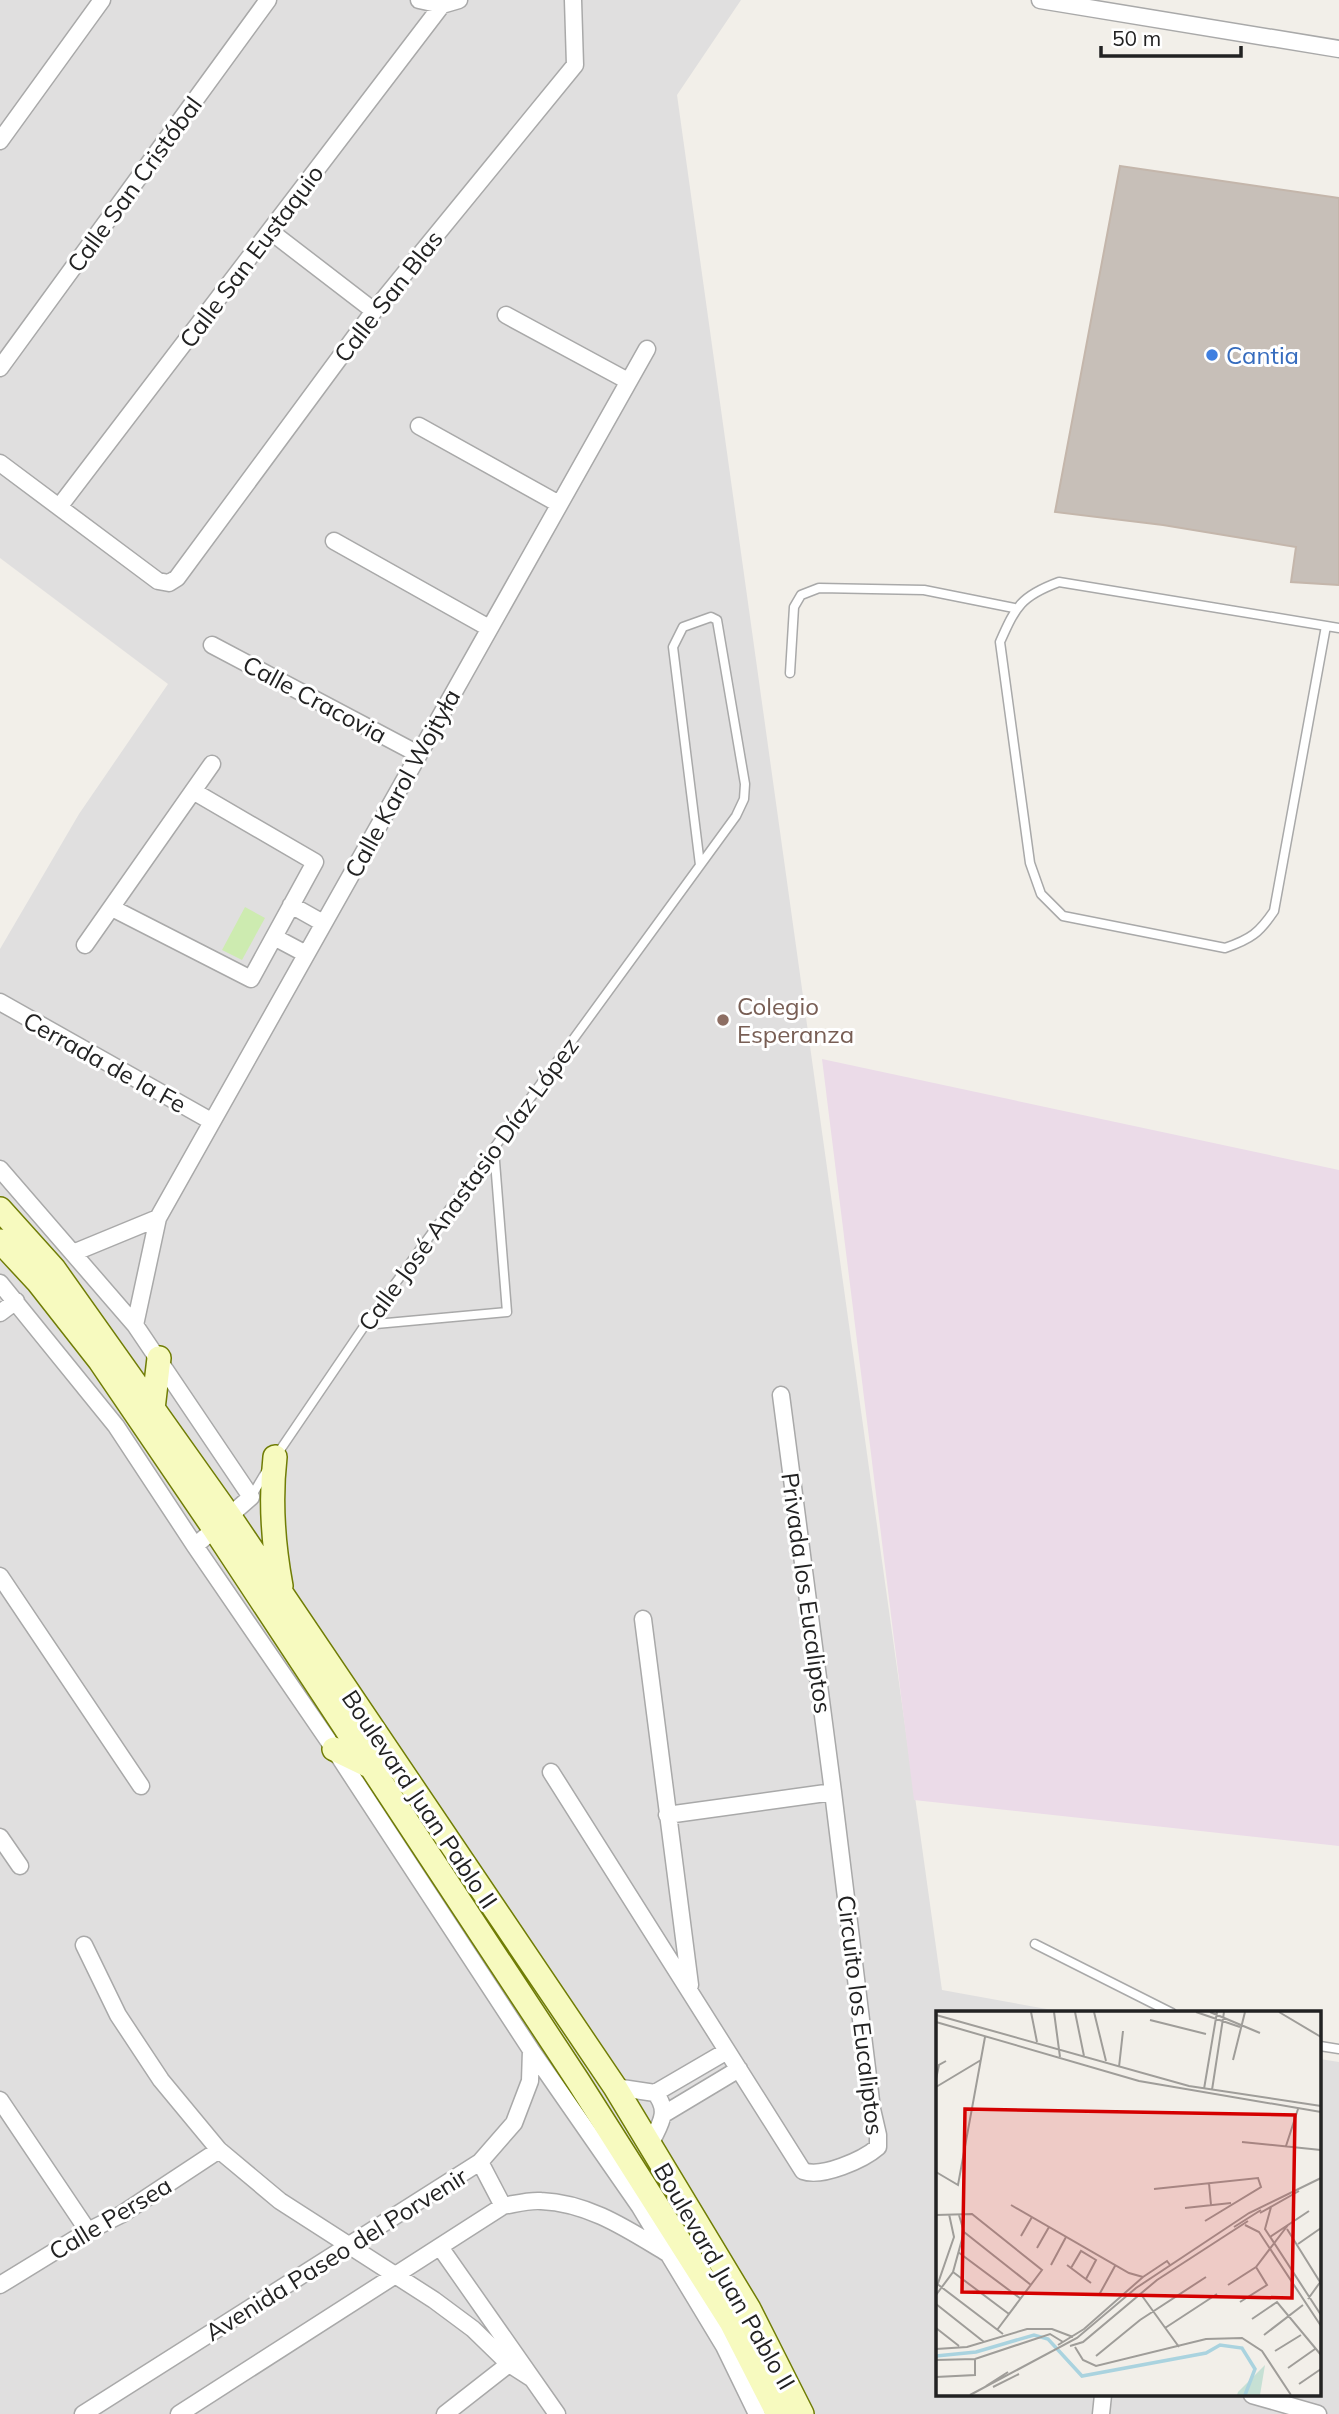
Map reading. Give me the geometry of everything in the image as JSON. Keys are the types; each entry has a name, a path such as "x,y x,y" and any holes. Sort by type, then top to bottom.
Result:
{"main road":[{"name":"Boulevard Juan Pablo II","path":"0,1209 54,1269 153,1409 370,1766 578,2081 731,2322 778,2414"},
{"name":"Boulevard Juan Pablo II","path":"0,1241 38,1282 222,1524 283,1596 615,2087 749,2309 802,2414"},
{"path":"153,1409 159,1357"},
{"path":"275,1457 271,1488 272,1523 283,1596"},
{"path":"334,1749 370,1766"}],"street":[{"path":"0,141 102,0"},
{"name":"Calle San Cristóbal","path":"0,368 268,0"},
{"path":"419,0 442,5 459,0"},
{"name":"Calle San Blas","path":"59,507 158,581 169,583 177,578 374,311 575,65 573,0"},
{"path":"1040,0 1339,49"},
{"name":"Calle San Eustaquio","path":"59,507 442,5"},
{"path":"270,231 374,311"},
{"path":"506,315 628,382"},
{"name":"Calle Karol Wojtyła","path":"135,1325 158,1217 647,349"},
{"path":"419,426 559,504"},
{"path":"0,463 59,507"},
{"path":"334,541 489,628"},
{"name":"Calle Cracovia","path":"212,645 418,754"},
{"path":"85,945 212,764"},
{"path":"112,908 251,979 315,862 193,791"},
{"path":"291,905 323,923"},
{"path":"274,937 306,954"},
{"name":"Cerrada de la Fe","path":"0,1002 211,1121"},
{"path":"0,1169 135,1325 251,1497"},
{"path":"73,1253 158,1217"},
{"name":"Boulevard Juan Pablo II","path":"0,1283 116,1426 334,1749 531,2050 640,2207 724,2346 757,2414"},
{"path":"0,1313 16,1301"},
{"name":"Privada los Eucaliptos","path":"781,1395 833,1792"},
{"name":"Calle José Anastasio Díaz López","path":"195,1546 251,1497"},
{"path":"0,1576 141,1786"},
{"path":"643,1619 667,1815 833,1792"},
{"path":"551,1772 691,1990"},
{"name":"Circuito los Eucaliptos","path":"667,1815 691,1990 803,2171 820,2174 870,2154 878,2147 833,1792"},
{"path":"0,1837 20,1866"},
{"path":"84,1945 118,2015 161,2080 219,2150 280,2201 347,2246 397,2274 473,2329 509,2364 531,2378"},
{"name":"Avenida Paseo del Porvenir","path":"83,2414 480,2162 514,2123 530,2081 531,2050"},
{"path":"615,2087 655,2092 727,2051"},
{"path":"664,2114 739,2069"},
{"path":"650,2145 664,2114 662,2101 655,2092"},
{"path":"0,2100 88,2231"},
{"name":"Calle Persea","path":"0,2285 88,2231 122,2214 219,2150"},
{"path":"480,2162 503,2206"},
{"name":"Avenida Paseo del Porvenir","path":"180,2414 503,2206 539,2201 569,2205 605,2217 669,2254"},
{"path":"440,2247 556,2414"},
{"path":"445,2414 509,2364"},
{"path":"1101,2414 1103,2396"},
{"path":"1255,2396 1318,2414"}],"lane":[{"path":"1326,626 1274,911 1262,929 1247,941 1225,948 1063,916 1041,894 1030,863 1000,642 1014,608 1038,590 1059,582 1339,628"},
{"path":"790,673 794,607 801,595 818,588 924,590 1014,608"},
{"name":"Calle José Anastasio Díaz López","path":"251,1497 365,1325 736,816 744,799 745,784 718,620 711,617 683,627 673,647 700,865"},
{"path":"365,1325 507,1312 494,1149"},
{"path":"1035,1944 1168,2011"}],"shaded area":[{"path":"0,0 741,0 677,95 942,1990 1058,2011 936,2011 936,2396 1322,2396 1322,2059 1339,2062 1339,2414 0,2414 0,949 79,814 168,684 0,558"},
{"path":"822,1059 1339,1170 1339,1846 914,1800"}],"green space":[{"path":"245,907 265,918 242,960 222,950"}],"building":[{"name":"Cantia","path":"1120,166 1339,198 1339,585 1291,582 1296,547 1163,525 1055,512"}],"place":[{"name":"Cantia","path":"1212,355"},
{"name":"Colegio Esperanza","path":"723,1020"}]}
